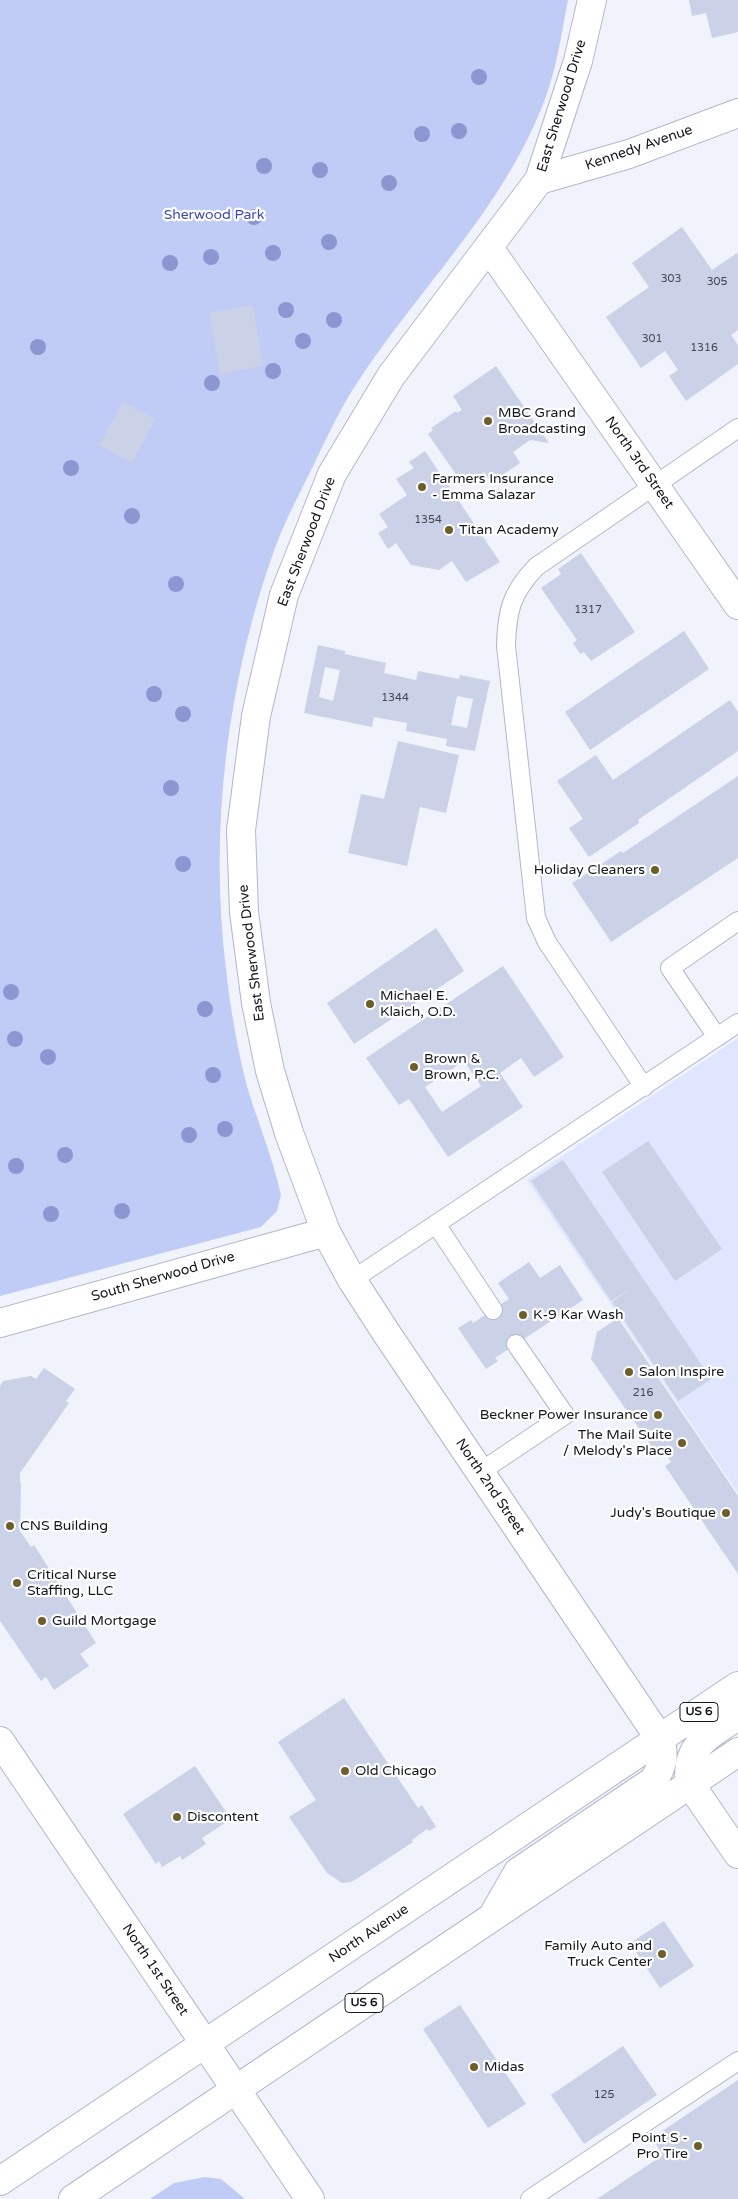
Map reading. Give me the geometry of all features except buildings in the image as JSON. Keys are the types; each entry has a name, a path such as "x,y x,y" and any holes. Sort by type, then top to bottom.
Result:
{"street":[{"name":"East Sherwood Drive","path":"326,1232 286,1124 270,1071 256,1003 244,912 241,830 256,716 284,595 332,474 391,376 539,180 578,61 592,0"},
{"name":"Kennedy Avenue","path":"539,180 629,154 738,113"},
{"name":"North 3rd Street","path":"489,248 738,604"},
{"name":"North 2nd Street","path":"326,1232 352,1280 660,1738"},
{"name":"South Sherwood Drive","path":"0,1323 326,1232"},
{"name":"North Avenue","path":"0,2181 738,1686"},
{"path":"738,1716 702,1740 694,1750 690,1761 690,1784 738,1854"},
{"path":"492,1917 518,1872 653,1781 663,1762 660,1738"},
{"name":"North 1st Street","path":"0,1741 310,2199"},
{"name":"US 6","path":"72,2199 738,1752"}],"lane":[{"path":"644,1087 547,942 536,918 506,646 507,619 512,601 521,583 552,554 738,428"},
{"path":"717,1037 670,968 738,921"},
{"path":"352,1280 738,1023"},
{"path":"436,1224 493,1310"},
{"path":"480,1472 565,1415 516,1344"},
{"path":"530,2199 738,2061"}],"shaded area":[{"path":"738,1038 738,1493 527,1180"}],"green space":[{"name":"Sherwood Park","path":"0,0 568,0 551,81 525,145 482,215 382,346 341,409 279,537 258,599 245,650 226,756 221,809 221,916 232,1014 248,1090 281,1195 277,1211 261,1227 0,1296"},
{"path":"205,2177 221,2179 245,2199 150,2199 174,2183"}],"place":[{"name":"MBC Grand Broadcasting","path":"488,421"},
{"name":"Farmers Insurance - Emma Salazar","path":"422,487"},
{"name":"Titan Academy","path":"449,530"},
{"name":"Holiday Cleaners","path":"655,870"},
{"name":"Michael E. Klaich, O.D.","path":"370,1004"},
{"name":"Brown & Brown, P.C.","path":"414,1067"},
{"name":"K-9 Kar Wash","path":"523,1315"},
{"name":"Salon Inspire","path":"629,1372"},
{"name":"Beckner Power Insurance","path":"658,1415"},
{"name":"The Mail Suite / Melody's Place","path":"682,1443"},
{"name":"Judy's Boutique","path":"726,1513"},
{"name":"CNS Building","path":"10,1526"},
{"name":"Critical Nurse Staffing, LLC","path":"17,1583"},
{"name":"Guild Mortgage","path":"42,1621"},
{"name":"Old Chicago","path":"345,1771"},
{"name":"Discontent","path":"177,1817"},
{"name":"Family Auto and Truck Center","path":"662,1954"},
{"name":"Midas","path":"474,2067"},
{"name":"Point S - Pro Tire","path":"698,2146"}]}
